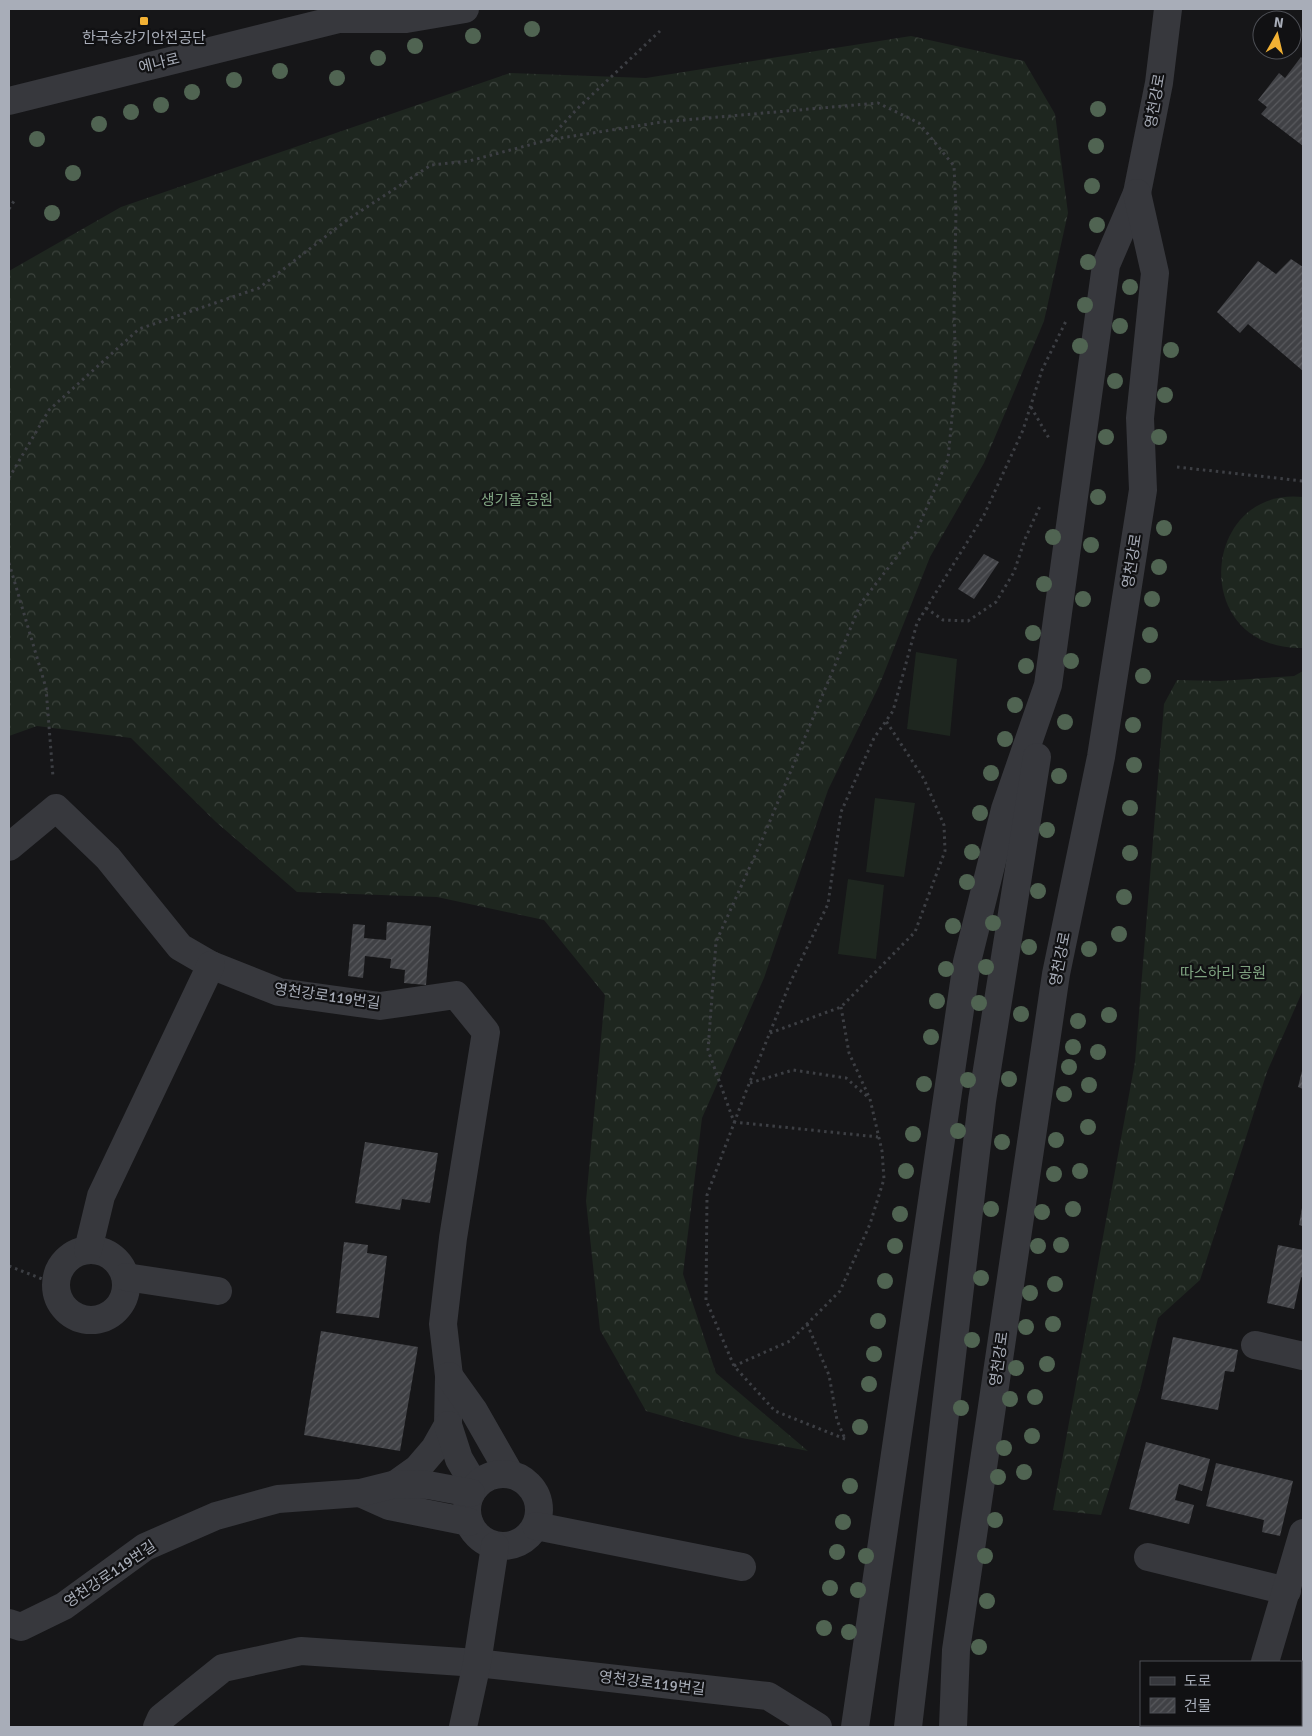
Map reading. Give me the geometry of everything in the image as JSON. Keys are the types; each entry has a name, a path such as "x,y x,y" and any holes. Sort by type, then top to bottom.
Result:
{"street":[{"name":"에나로","path":"9,101 345,14 406,19 465,9"},
{"name":"영천강로","path":"908,1727 982,1101 1048,685 1106,265 1137,193 1159,83 1168,9"},
{"name":"영천강로","path":"953,1727 956,1650 1056,974 1102,757 1144,490 1140,418 1155,273 1137,193"},
{"name":"영천강로","path":"855,1727 967,962 1005,809 1048,685"},
{"path":"9,847 56,808"},
{"name":"영천강로119번길","path":"56,808 108,858 180,947 212,965 279,992 380,1006 456,995 486,1032 454,1238 443,1324 449,1376 448,1425 459,1459 473,1490"},
{"path":"88,1250 102,1196 212,965"},
{"path":"88,1250 100,1251 112,1257 126,1277 123,1301 111,1314 94,1321 82,1320 62,1307 56,1296 57,1272 65,1260 75,1253 88,1250"},
{"path":"126,1277 218,1291"},
{"path":"1255,1346 1303,1356"},
{"name":"영천강로119번길","path":"449,1376 474,1411 510,1474"},
{"name":"영천강로119번길","path":"396,1484 417,1469 435,1448 448,1425"},
{"path":"497,1474 510,1474 522,1479 532,1488 539,1500 540,1513 536,1526 529,1536 519,1543 508,1547 495,1546 474,1533 469,1522 467,1508 473,1490 485,1478 497,1474"},
{"name":"영천강로119번길","path":"9,1622 21,1627 64,1606 145,1547 216,1516 278,1500 360,1493 396,1484 473,1490"},
{"name":"영천강로119번길","path":"360,1493 389,1506 469,1522"},
{"path":"536,1526 742,1567"},
{"path":"1265,1661 1303,1533"},
{"path":"463,1727 477,1663 495,1546"},
{"path":"1148,1557 1287,1591"},
{"name":"영천강로119번길","path":"158,1727 161,1718 223,1668 301,1651 477,1663 768,1696 818,1727"}],"path":[{"path":"548,140 578,107 660,31"},
{"path":"9,478 49,410 139,329 259,288 347,220 431,165 469,161 548,140 662,122 878,103 919,123 954,166 956,210 954,314 956,375 948,459 916,532 861,603 762,840 716,942 708,1050 734,1122"},
{"path":"9,209 14,200"},
{"path":"808,1324 829,1374 837,1420 845,1438 775,1411 734,1366 706,1300 707,1195 749,1083 790,983 828,904 841,812 874,738 893,711 917,623 984,515 1023,430 1042,370 1067,320"},
{"path":"1030,406 1053,444"},
{"path":"1178,467 1303,481"},
{"path":"926,608 943,620 968,621 996,602 1014,572 1025,538 1041,503"},
{"path":"9,563 46,688 56,808"},
{"path":"770,1033 841,1007 915,932 945,851 944,825 928,788 886,722"},
{"path":"734,1366 790,1341 840,1291 870,1224 884,1179 870,1100 849,1053 841,1007"},
{"path":"749,1083 793,1070 846,1078 870,1100"},
{"path":"734,1122 878,1137"},
{"path":"9,1266 55,1284"}],"green space":[{"name":"생기율 공원","path":"911,36 1024,61 1055,114 1068,213 1044,321 984,463 930,557 879,686 828,790 764,978 702,1118 683,1274 716,1373 808,1451 742,1438 646,1411 600,1330 586,1201 605,995 544,920 437,897 297,892 216,822 131,738 37,726 9,736 9,271 121,207 510,73 646,78"},
{"path":"1303,497 1303,648 1266,642 1240,624 1225,598 1221,569 1228,540 1244,516 1269,500"},
{"path":"916,652 957,659 950,736 907,729"},
{"name":"따스하리 공원","path":"1303,671 1303,990 1267,1072 1200,1280 1158,1318 1141,1386 1101,1515 1053,1510 1135,1062 1164,704 1177,680 1220,681 1294,676"},
{"path":"875,798 915,803 904,877 866,872"},
{"path":"848,879 884,885 876,959 838,954"}],"building":[{"path":"1302,58 1303,146 1261,114 1267,107 1258,100 1279,73 1285,78"},
{"path":"1291,259 1303,267 1303,371 1248,324 1240,333 1217,312 1258,261 1276,274"},
{"path":"984,554 999,562 974,599 958,589"},
{"path":"387,922 431,926 426,985 404,983 405,970 390,968 391,959 365,956 363,978 348,976 353,924 365,925 364,938 386,940"},
{"path":"1303,1067 1303,1089 1298,1087"},
{"path":"365,1142 438,1153 430,1203 402,1199 400,1210 355,1203"},
{"path":"1303,1209 1303,1226 1299,1225"},
{"path":"344,1242 368,1245 367,1253 387,1256 379,1318 336,1313"},
{"path":"1278,1245 1303,1250 1303,1278 1301,1277 1294,1309 1267,1303"},
{"path":"321,1331 418,1347 400,1451 304,1435"},
{"path":"1173,1337 1238,1350 1234,1372 1225,1371 1218,1410 1161,1399"},
{"path":"1146,1442 1210,1459 1202,1491 1179,1484 1175,1500 1194,1505 1189,1524 1129,1509"},
{"path":"1216,1463 1293,1481 1280,1536 1262,1532 1264,1520 1206,1506"},
{"path":"1302,1670 1303,1670 1302,1724"}],"place":[{"name":"한국승강기안전공단","path":"144,21"}]}
